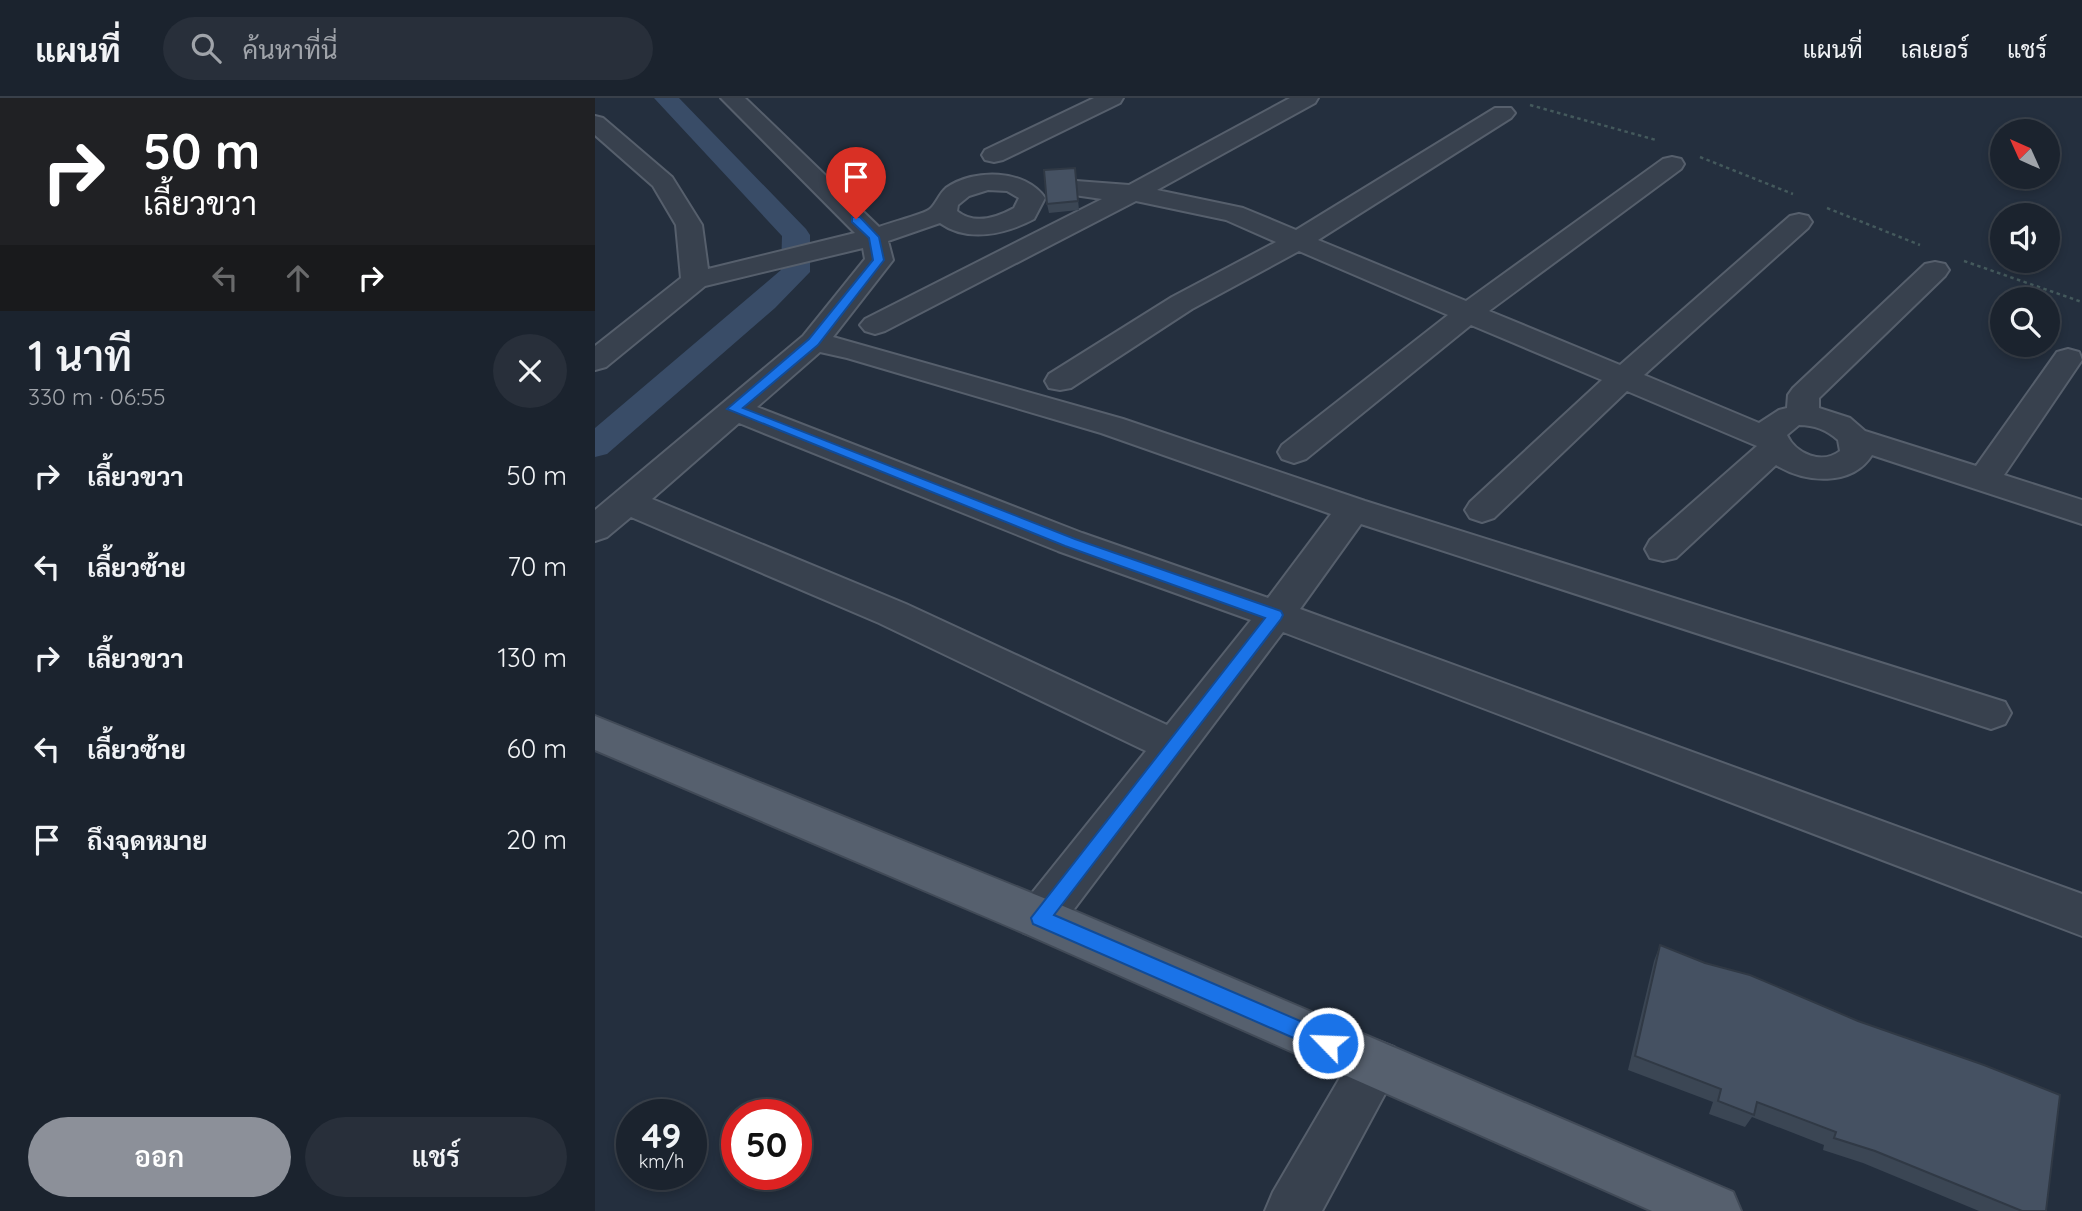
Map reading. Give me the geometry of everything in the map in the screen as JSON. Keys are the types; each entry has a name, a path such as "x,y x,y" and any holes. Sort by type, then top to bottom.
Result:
{"main road":[{"path":"595,732 1040,918 1714,1211"}],"street":[{"path":"595,529 814,342 879,260 874,237 732,98"},
{"path":"993,155 1112,98"},
{"path":"875,325 1133,193 1307,98"},
{"path":"1060,381 1182,303 1296,242 1503,113"},
{"path":"595,123 663,182 689,225 695,280"},
{"path":"1294,452 1469,312 1672,163"},
{"path":"989,183 1009,184 1038,191 1025,213 1002,224 972,227 950,220 944,214 948,199 968,187 989,183"},
{"path":"1076,189 1133,193 1234,214 1774,444 1789,459 1802,465 1829,468 1842,466 1856,454 1858,446 1854,438 1838,424 1815,416 1802,415 1780,421 1773,427 1774,444 1663,549"},
{"path":"595,361 695,280 874,237 944,214"},
{"path":"1482,510 1622,379 1798,222"},
{"path":"1802,415 1804,395 1935,270"},
{"path":"814,342 1112,426 1353,509 1991,713"},
{"path":"1984,480 2068,358"},
{"path":"734,409 1070,542 1276,615 2082,915"},
{"path":"1854,438 2082,512"},
{"path":"626,501 1023,672 1173,746"},
{"path":"1040,918 1276,615 1353,509"},
{"path":"1292,1211 1376,1063"}],"building":[{"path":"1075,168 1078,201 1047,204 1044,170"},
{"path":"1660,945 1705,963 1750,975 1858,1021 2060,1095 2046,1211 2022,1211 1875,1151 1834,1138 1836,1132 1757,1102 1754,1115 1718,1101 1721,1089 1635,1056"}],"waterway":[{"path":"595,446 764,302 795,272 796,235 666,98"}],"route":[{"path":"856,219 874,237 879,260 814,342 734,409 1070,542 1276,615 1040,918 1328,1043"}]}
